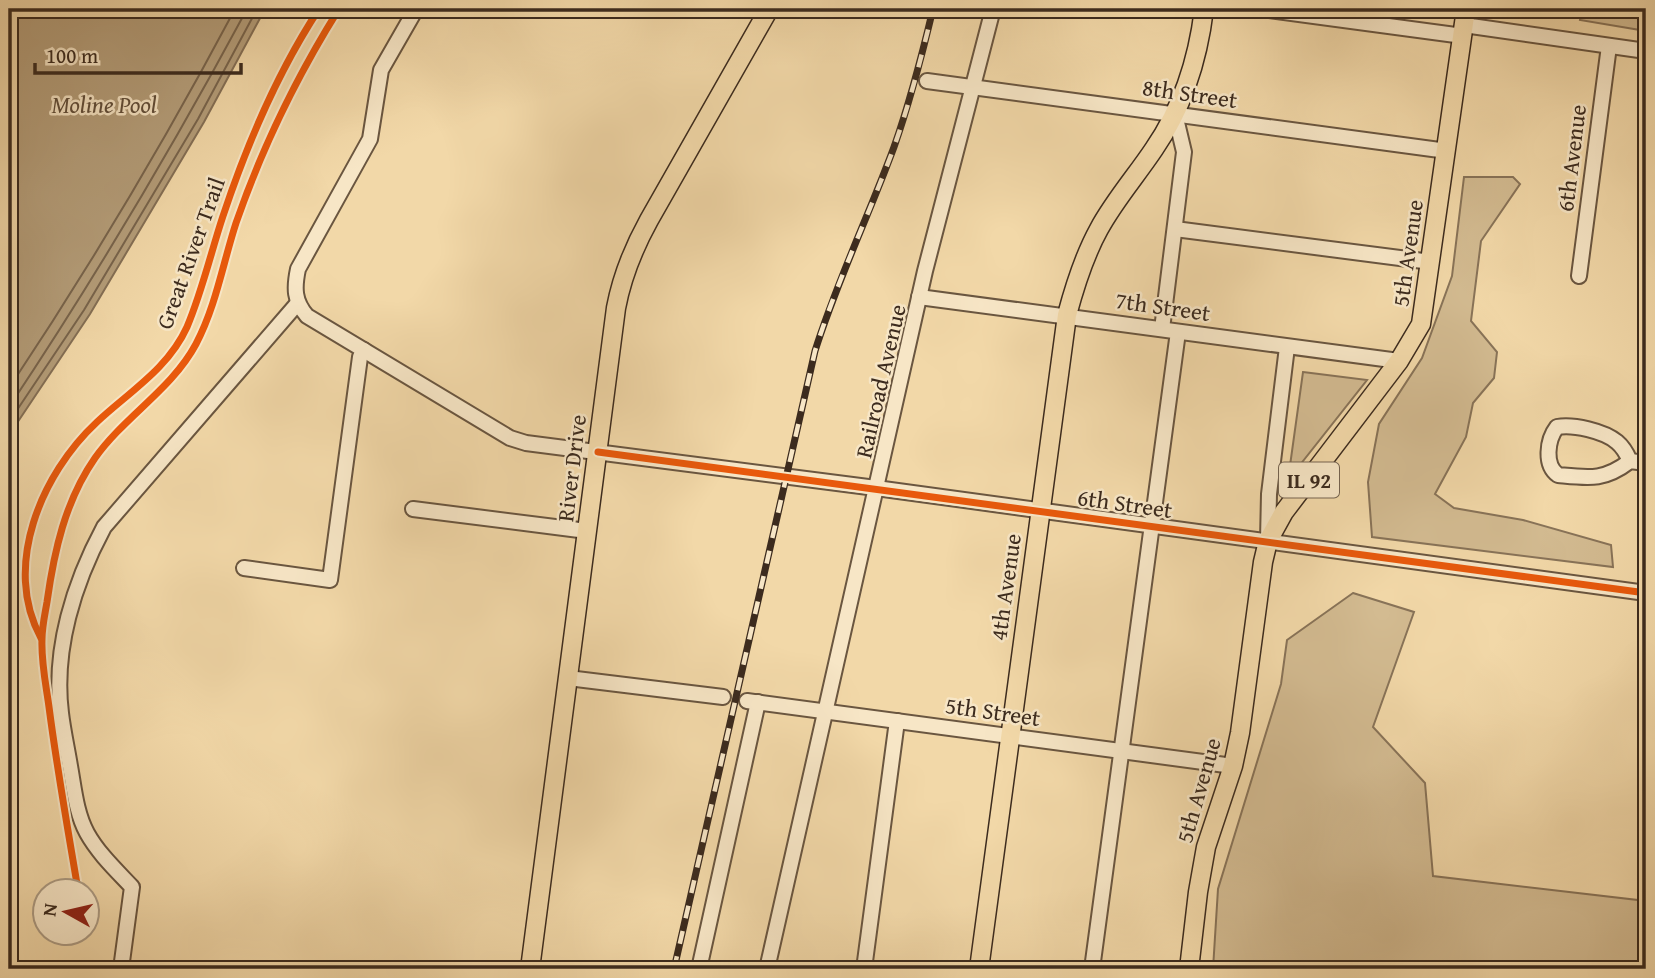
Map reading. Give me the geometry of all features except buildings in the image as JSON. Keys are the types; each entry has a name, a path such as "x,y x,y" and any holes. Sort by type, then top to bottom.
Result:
{"main road":[{"name":"River Drive","path":"530,969 622,278 634,247 769,9"},
{"name":"4th Avenue","path":"979,969 1067,315 1077,278 1098,231 1175,114 1195,59 1204,9"},
{"name":"5th Avenue","path":"1189,969 1201,870 1233,766 1240,733 1268,541 1284,512 1399,361 1421,324 1465,23"}],"street":[{"path":"121,969 132,887 97,848 86,831 78,810 61,712 62,650 67,621 90,552 104,527 297,304 295,285 298,269 370,139 381,70 416,9"},
{"name":"Railroad Avenue","path":"767,969 919,297 993,9"},
{"path":"1262,9 1465,23 1646,51"},
{"name":"6th Avenue","path":"1579,276 1608,46"},
{"name":"8th Street","path":"927,81 1447,151"},
{"path":"1162,329 1184,152 1175,114"},
{"path":"1175,229 1432,262"},
{"name":"7th Street","path":"919,297 1399,361"},
{"name":"6th Street","path":"297,304 307,316 510,438 526,443 1646,593"},
{"path":"1092,969 1178,332"},
{"name":"5th Avenue","path":"1268,541 1269,494 1287,347"},
{"path":"244,568 330,580 360,357 364,350"},
{"path":"1630,461 1619,443 1600,433 1564,426 1556,427 1553,432 1548,461 1552,471 1558,475 1591,478 1608,475 1630,461 1646,463"},
{"path":"413,509 587,531"},
{"path":"568,678 723,696"},
{"name":"5th Street","path":"699,969 753,702 1233,766"},
{"path":"864,969 897,721"}],"shaded area":[{"path":"1582,9 1646,9 1646,31 1580,20"},
{"path":"1464,177 1513,177 1520,184 1481,241 1471,321 1497,352 1494,378 1473,403 1466,437 1435,494 1454,508 1523,520 1611,545 1613,567 1372,537 1368,482 1379,424 1422,358 1452,276"},
{"path":"1303,372 1367,380 1288,480"},
{"path":"1353,593 1414,612 1373,727 1425,783 1433,876 1646,901 1646,969 1213,969 1218,889 1281,684 1287,640"}],"water":[{"name":"Moline Pool","path":"9,9 265,9 204,122 90,314 9,435"}],"railway":[{"path":"674,969 815,351 894,147 933,9"}],"cycle path":[{"name":"Great River Trail","path":"41,638 30,610 25,582 33,523 44,494 77,443 159,368 179,342 202,286 242,162 276,84 319,9"},
{"path":"76,876 42,656 44,620 62,527 76,492 95,458 174,375 196,344 209,315 236,223 257,167 295,86 339,9"},
{"path":"598,452 1646,593"}]}
